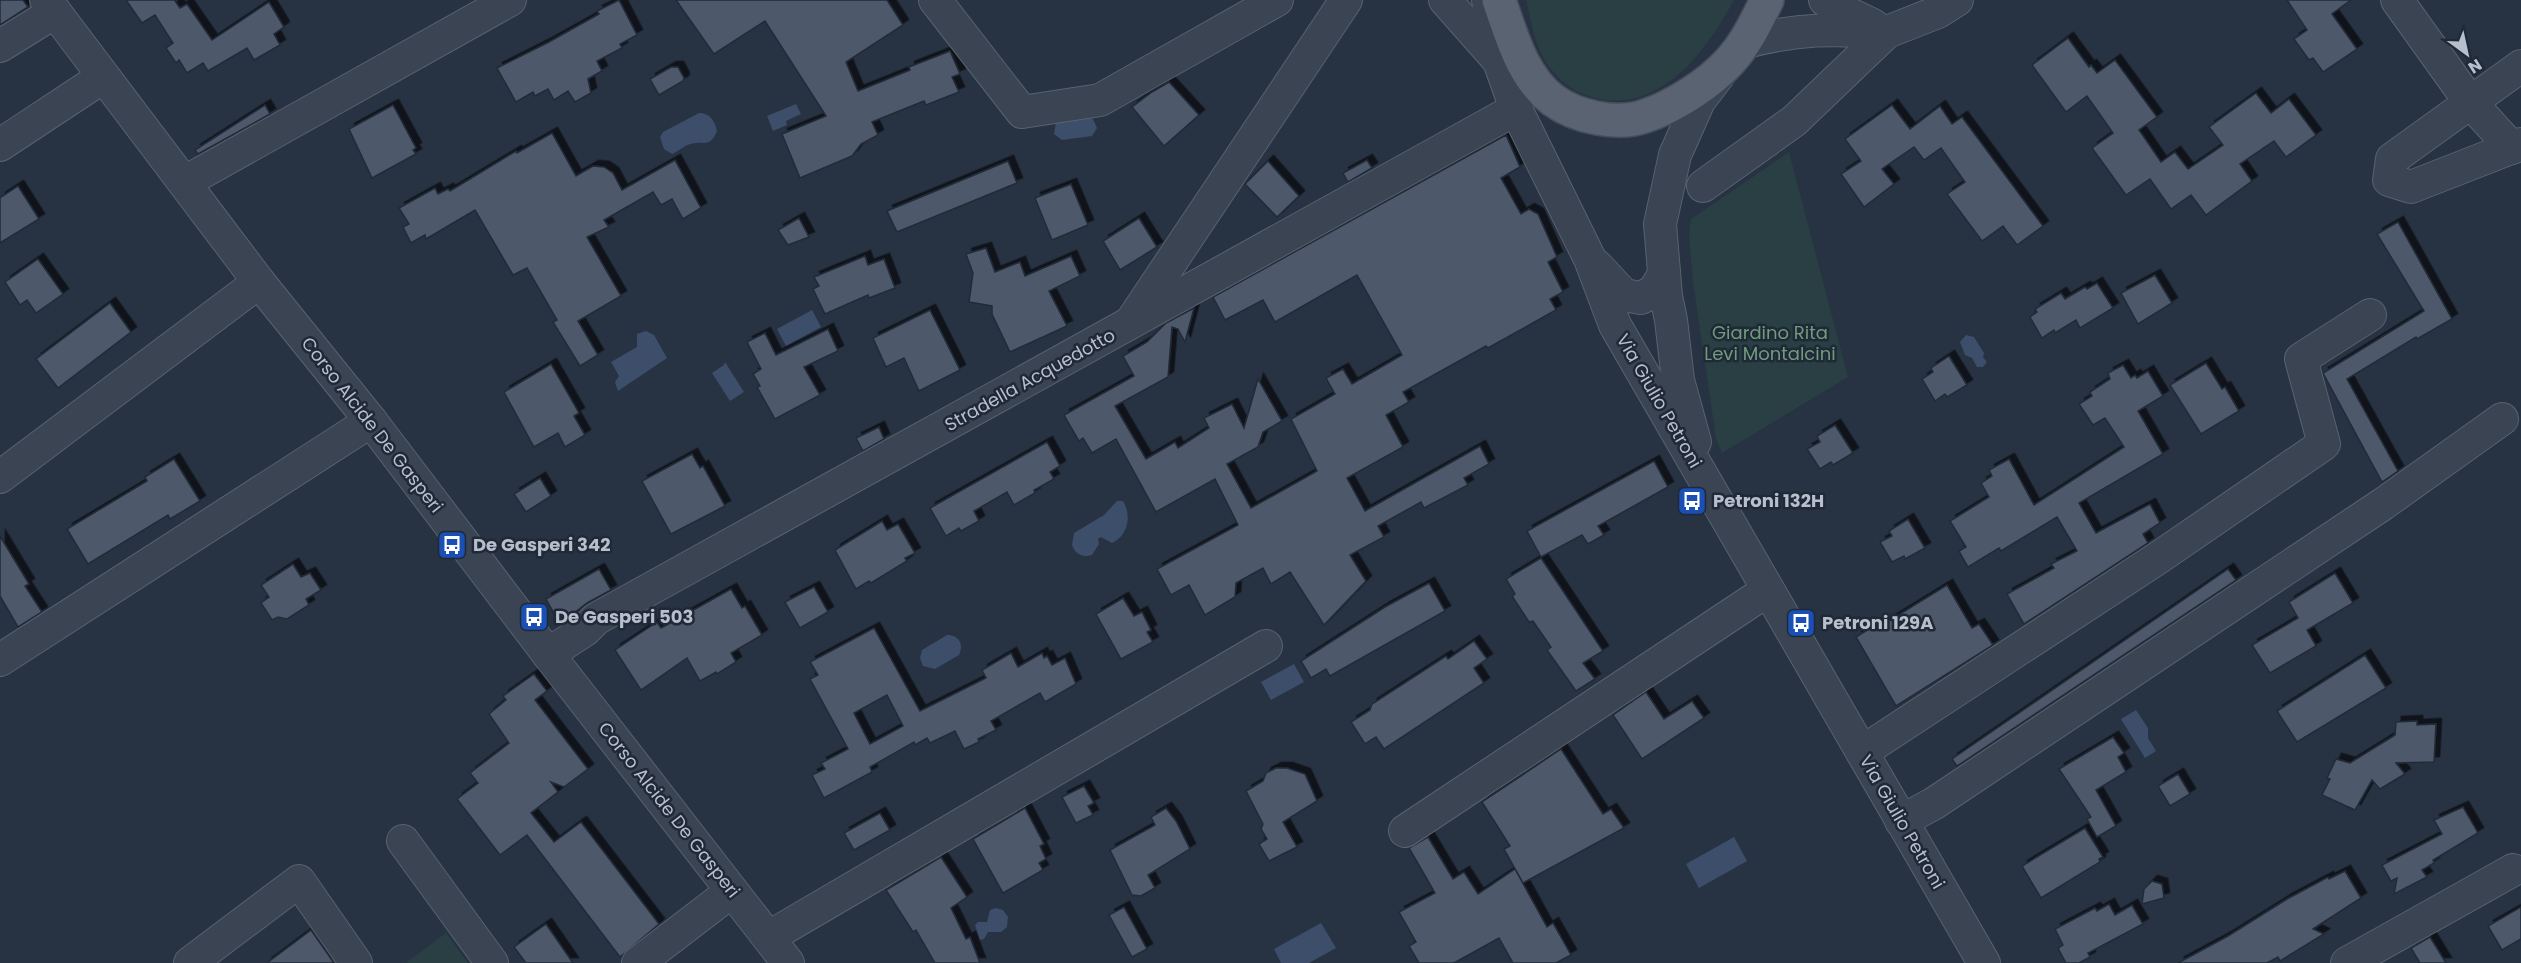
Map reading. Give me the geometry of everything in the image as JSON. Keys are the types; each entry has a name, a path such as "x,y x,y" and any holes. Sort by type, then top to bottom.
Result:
{"main road":[{"path":"1499,0 1515,45 1533,78 1552,100 1581,114 1613,120 1643,117 1686,97 1737,53 1767,0"}],"street":[{"path":"185,182 510,0"},
{"path":"935,0 1022,112 1100,100 1277,0"},
{"path":"1129,325 1346,0"},
{"path":"1445,0 1499,61"},
{"path":"1488,0 1499,61"},
{"path":"1825,0 1887,32"},
{"path":"1870,0 1887,32"},
{"path":"1703,186 1794,121 1887,32 1938,12 1954,0"},
{"path":"2397,0 2470,102 2517,146 2411,187 2389,180 2392,159 2470,102 2521,66"},
{"path":"0,46 50,6"},
{"name":"Corso Alcide De Gasperi","path":"50,6 259,282 371,422 788,963"},
{"path":"1706,483 1678,380 1664,274 1660,224 1675,155 1699,101 1737,53 1784,32 1828,28 1887,32"},
{"name":"Via Giulio Petroni","path":"1499,61 1516,109 1590,259 1615,325 1984,963"},
{"path":"0,145 103,77"},
{"name":"Stradella Acquedotto","path":"548,654 585,630 596,620 1516,109"},
{"path":"1590,259 1624,295 1641,298 1654,291 1664,274"},
{"path":"0,477 259,282"},
{"path":"1862,752 2158,558 2324,444 2301,359 2370,315"},
{"path":"1901,821 1933,804 2383,504 2502,419"},
{"path":"0,660 371,422"},
{"path":"1406,831 1768,590"},
{"path":"769,937 1266,646"},
{"path":"403,841 492,963"},
{"path":"2347,963 2513,870"},
{"path":"190,963 299,881 356,963"},
{"path":"638,963 732,891"}],"green space":[{"path":"1526,0 1734,0 1709,40 1677,76 1658,89 1638,98 1615,101 1584,95 1565,84 1554,73 1538,47"},
{"name":"Giardino Rita Levi Montalcini","path":"1789,152 1848,377 1722,453 1716,439 1693,282 1689,235 1691,219"},
{"path":"446,933 468,963 406,963"}],"water":[{"path":"796,104 801,114 786,121 787,125 773,131 767,116"},
{"path":"699,113 709,116 715,124 717,131 712,140 689,145 672,154 664,149 660,137 663,132"},
{"path":"1084,116 1093,119 1097,128 1092,136 1062,140 1054,134 1056,122"},
{"path":"812,310 821,327 786,346 777,329"},
{"path":"646,331 654,335 667,358 618,391 615,382 619,376 611,362 637,347 637,334"},
{"path":"1966,335 1974,337 1984,353 1983,357 1987,362 1983,367 1977,367 1972,358 1965,355 1960,342"},
{"path":"725,362 744,392 730,401 712,373"},
{"path":"1117,501 1123,501 1128,519 1122,536 1112,543 1101,537 1092,555 1082,556 1077,553 1072,545 1074,533 1104,515"},
{"path":"947,635 957,638 961,644 959,655 935,669 923,666 920,658 922,650"},
{"path":"1294,664 1304,682 1271,700 1261,682"},
{"path":"2136,710 2148,728 2148,738 2156,751 2145,758 2121,719"},
{"path":"1734,837 1747,861 1699,888 1686,864"},
{"path":"996,908 1003,910 1008,917 1007,927 1001,932 988,932 984,939 980,940 975,925 978,922 987,922 990,910"},
{"path":"1321,923 1336,948 1309,963 1281,963 1274,949"}],"building":[{"path":"0,0 23,0 28,7 0,25"},
{"path":"126,0 178,0 175,1 180,8 187,4 212,40 269,2 284,27 274,34 280,45 254,60 247,48 208,71 203,63 187,73 179,60 176,63 166,48 173,43 155,15 142,23"},
{"path":"619,0 637,35 620,44 622,48 597,61 602,71 588,79 591,93 575,102 568,91 554,100 548,89 535,96 533,92 516,102 497,68 547,43 599,14 597,11"},
{"path":"676,0 887,0 903,25 846,62 858,91 950,51 960,74 952,77 959,92 926,105 924,101 872,122 878,135 861,144 852,156 800,178 782,134 826,116 765,21 714,54"},
{"path":"2287,0 2351,0 2332,14 2357,49 2323,72 2313,58 2309,60 2294,39 2307,30"},
{"path":"2068,38 2089,67 2091,65 2097,73 2115,60 2157,117 2139,130 2161,162 2175,152 2188,169 2223,145 2209,127 2256,93 2271,113 2289,99 2316,135 2286,157 2274,141 2240,164 2252,181 2206,215 2191,195 2171,209 2150,179 2126,195 2092,148 2113,133 2087,96 2066,112 2032,65"},
{"path":"671,67 678,67 684,78 683,81 659,95 650,79"},
{"path":"1169,82 1199,115 1164,146 1132,107"},
{"path":"265,105 270,114 198,154 195,150"},
{"path":"393,105 416,148 413,150 416,154 372,178 349,129"},
{"path":"1892,105 1910,129 1940,106 1952,124 1962,117 2043,226 2017,245 2003,226 1982,241 1947,194 1965,182 1941,148 1924,160 1914,147 1882,169 1894,184 1864,207 1841,174 1861,161 1845,139"},
{"path":"552,133 576,176 593,166 604,167 613,173 622,190 675,160 701,208 683,219 672,199 661,205 653,192 604,220 609,227 587,237 621,296 578,321 598,355 580,366 553,322 557,320 527,268 513,275 475,210 426,239 425,235 411,243 403,227 409,224 399,208 435,188 438,194 448,189 450,191 516,151 517,153"},
{"path":"1506,135 1520,167 1501,178 1521,214 1529,209 1538,214 1557,257 1548,262 1563,292 1550,299 1556,310 1403,392 1409,402 1386,415 1403,447 1347,478 1365,511 1480,446 1489,464 1464,478 1468,485 1424,508 1421,502 1378,526 1384,537 1350,555 1366,581 1324,625 1290,572 1271,584 1263,568 1236,583 1235,597 1205,615 1189,585 1171,595 1157,569 1238,525 1215,479 1156,512 1116,439 1092,453 1083,438 1079,441 1064,415 1134,376 1123,356 1147,342 1166,323 1194,308 1185,342 1178,329 1172,327 1168,377 1115,406 1146,459 1175,442 1178,448 1209,428 1204,418 1232,404 1244,428 1258,379 1282,421 1263,432 1258,447 1227,464 1251,508 1317,471 1291,419 1335,394 1326,378 1343,369 1352,384 1402,355 1357,275 1275,322 1263,300 1225,320 1213,297"},
{"path":"1367,160 1372,168 1348,182 1343,173"},
{"path":"1008,161 1017,183 897,232 887,211"},
{"path":"1268,161 1299,196 1277,217 1245,184"},
{"path":"1071,184 1088,225 1052,240 1035,198"},
{"path":"18,186 39,219 0,243 0,198"},
{"path":"799,218 809,237 788,245 778,230"},
{"path":"1139,218 1157,247 1120,270 1103,241"},
{"path":"2398,222 2452,319 2417,339 2416,337 2347,379 2398,471 2382,482 2323,373 2424,311 2377,234"},
{"path":"986,248 995,272 1020,262 1025,276 1071,256 1080,276 1049,291 1067,326 1010,352 992,314 992,306 969,302 973,273 966,254"},
{"path":"865,256 868,265 884,259 895,288 869,298 868,295 825,314 813,289 819,286 814,277"},
{"path":"38,259 63,294 36,313 27,300 20,305 5,282"},
{"path":"2155,275 2172,303 2138,324 2121,293"},
{"path":"2097,283 2113,308 2080,328 2076,320 2042,338 2030,317 2037,312 2035,309 2061,293 2065,299"},
{"path":"110,303 131,332 58,388 36,359"},
{"path":"930,310 960,370 919,391 904,358 886,367 873,338"},
{"path":"828,329 838,351 804,367 820,395 775,419 757,387 760,386 753,374 761,369 747,342 765,333 776,355"},
{"path":"1949,356 1967,385 1935,401 1922,379 1933,372 1931,368"},
{"path":"2206,363 2222,389 2225,387 2239,411 2201,434 2170,385"},
{"path":"551,364 579,413 574,416 585,435 565,447 558,433 534,447 504,392"},
{"path":"2123,365 2131,378 2135,375 2137,378 2148,371 2163,396 2138,411 2163,454 2079,503 2096,533 2150,504 2160,523 2143,534 2148,543 2024,624 2007,594 2054,568 2051,564 2077,551 2057,517 2001,551 1999,548 1968,567 1959,551 1966,547 1950,521 1989,497 1981,483 1992,476 1989,470 2009,459 2034,505 2124,447 2105,418 2093,425 2079,404 2092,396 2090,392 2110,379 2108,373"},
{"path":"1835,425 1853,453 1833,465 1831,462 1820,469 1807,449 1820,442 1817,436"},
{"path":"879,427 884,439 863,451 856,438"},
{"path":"1047,442 1060,466 1050,472 1054,479 1014,505 1007,492 974,511 979,521 961,531 959,528 946,536 930,508"},
{"path":"692,454 700,468 703,466 725,506 671,534 642,481"},
{"path":"174,459 200,501 170,519 168,515 88,564 67,529 147,481 145,477"},
{"path":"1654,461 1668,487 1598,526 1604,535 1588,544 1582,535 1541,557 1527,531"},
{"path":"540,478 551,496 526,512 514,494"},
{"path":"1908,519 1925,548 1905,559 1904,556 1892,562 1880,542 1892,536 1889,531"},
{"path":"882,521 887,530 898,524 915,553 905,558 907,561 871,583 869,581 856,589 835,550"},
{"path":"0,536 29,584 25,586 42,612 18,627 0,596"},
{"path":"1541,558 1603,651 1583,663 1595,679 1576,691 1547,650 1551,647 1533,621 1529,622 1512,596 1515,594 1506,579"},
{"path":"293,564 301,577 310,573 321,590 306,599 309,605 287,619 278,617 272,620 261,603 269,597 261,585"},
{"path":"599,569 611,590 587,603 560,624 546,599"},
{"path":"2228,569 2236,580 1957,766 1952,759"},
{"path":"2335,573 2353,603 2307,630 2316,646 2270,673 2252,645 2298,618 2289,602"},
{"path":"1429,583 1445,611 1330,676 1326,669 1311,678 1301,661 1385,607"},
{"path":"1947,585 1972,628 1979,624 1993,645 1896,706 1856,637 1877,624 1879,627"},
{"path":"814,587 828,612 800,628 785,602"},
{"path":"731,589 742,608 745,606 762,635 731,653 736,662 717,674 716,672 700,681 687,658 641,690 615,650 657,622 661,628"},
{"path":"1123,598 1134,616 1142,612 1151,630 1147,632 1153,642 1121,659 1096,614"},
{"path":"874,628 920,711 986,678 982,670 1011,653 1018,667 1042,653 1044,658 1047,656 1052,665 1065,658 1076,684 1045,702 1040,693 991,721 996,730 964,749 955,731 930,743 927,738 915,745 914,742 870,767 872,772 824,798 812,775 825,769 821,763 848,749 810,679 818,675 810,662","holes":["887,695 903,726 870,744 854,713"]},
{"path":"1474,641 1487,659 1474,668 1484,683 1384,749 1376,737 1365,744 1351,722 1370,710 1372,704 1446,656 1448,659"},
{"path":"2365,655 2386,688 2297,742 2277,711"},
{"path":"534,674 547,691 535,700 588,769 564,787 551,782 558,792 531,813 554,842 581,822 659,924 620,957 527,835 500,855 457,799 478,783 470,773 509,743 489,714 506,700 503,696"},
{"path":"1646,692 1664,719 1692,701 1704,718 1642,759 1613,715"},
{"path":"2417,721 2417,725 2436,724 2434,762 2396,763 2405,774 2380,789 2372,780 2355,810 2322,795 2336,759 2350,763 2395,735 2396,722"},
{"path":"2113,737 2124,753 2118,757 2126,772 2096,790 2116,826 2097,837 2087,819 2091,817 2059,769"},
{"path":"1561,749 1603,814 1611,809 1624,828 1523,883 1504,849 1510,846 1482,802"},
{"path":"1276,768 1287,768 1305,774 1317,801 1283,822 1297,847 1269,861 1259,844 1267,839 1261,829 1263,824 1246,791 1263,781 1266,773"},
{"path":"2178,774 2190,794 2170,806 2158,786"},
{"path":"1084,786 1094,803 1088,806 1093,815 1076,823 1062,797"},
{"path":"2463,807 2478,833 2433,860 2434,863 2422,870 2427,877 2394,894 2397,878 2391,881 2382,865 2442,834 2434,820"},
{"path":"1025,808 1044,844 1040,846 1046,859 1039,863 1043,870 1003,893 973,839"},
{"path":"1166,808 1176,821 1190,849 1148,875 1155,888 1141,896 1132,895 1110,850 1155,825 1151,817"},
{"path":"880,813 890,830 854,850 844,833"},
{"path":"2085,828 2103,857 2099,859 2100,862 2041,898 2022,866"},
{"path":"1428,837 1453,879 1464,872 1478,894 1515,869 1547,927 1553,923 1571,955 1556,963 1513,963 1499,938 1454,963 1419,963 1409,946 1416,942 1399,912 1435,893 1409,848"},
{"path":"941,857 967,897 951,908 966,939 970,937 980,963 935,963 916,930 913,932 886,890"},
{"path":"2345,871 2361,898 2313,929 2324,934 2280,961 2278,957 2267,963 2178,963 2228,936 2287,899 2328,877 2329,879"},
{"path":"2152,881 2162,884 2164,898 2142,904 2144,889"},
{"path":"2109,904 2115,915 2132,905 2143,924 2088,953 2090,957 2079,963 2066,963 2058,948 2063,945 2055,929 2095,908 2097,911"},
{"path":"1124,907 1147,949 1132,957 1109,915"},
{"path":"2521,907 2521,939 2502,950 2488,926"},
{"path":"546,924 573,963 526,963 514,947"},
{"path":"311,930 334,963 267,963"},
{"path":"2430,937 2446,963 2420,963 2411,948"}],"place":[{"name":"Petroni 132H","path":"1692,501"},
{"name":"De Gasperi 342","path":"452,545"},
{"name":"De Gasperi 503","path":"534,617"},
{"name":"Petroni 129A","path":"1801,623"}]}
